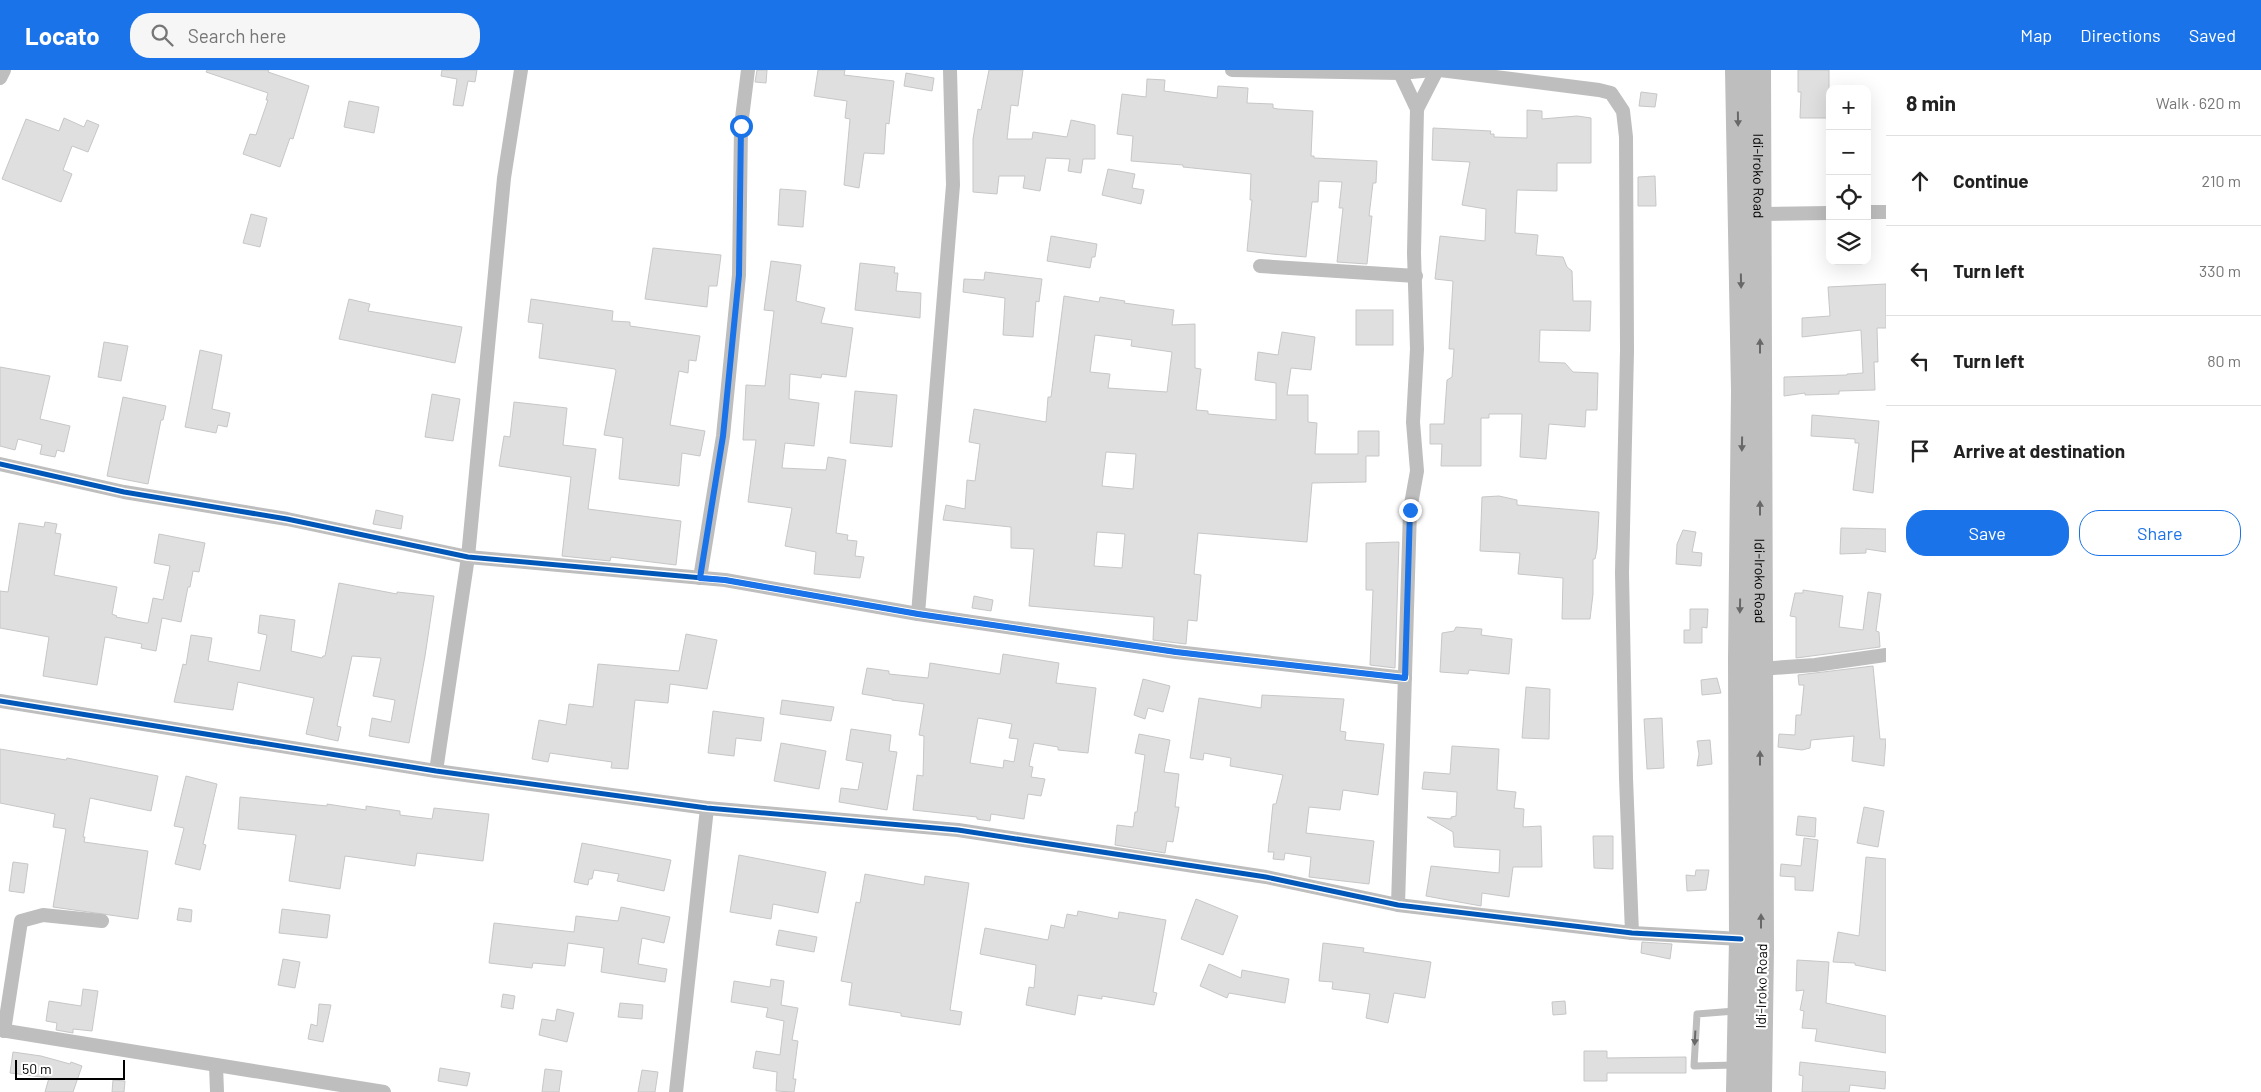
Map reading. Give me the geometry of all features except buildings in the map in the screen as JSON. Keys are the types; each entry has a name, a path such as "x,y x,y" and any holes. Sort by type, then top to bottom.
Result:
{"highway":[{"path":"1737,70 1743,391 1740,660 1741,939 1738,1011 1738,1092"},
{"name":"Idi-Iroko Road","path":"1759,70 1759,669 1762,949 1760,1092"}],"street":[{"path":"0,78 4,70"},
{"path":"436,771 468,557 504,178 521,70"},
{"path":"700,578 723,436 738,284 741,126 748,70"},
{"path":"918,614 953,185 950,70"},
{"path":"1232,70 1400,73 1437,70 1599,90 1611,93 1623,111 1626,136 1627,351 1622,573 1626,778 1632,934"},
{"path":"1398,905 1410,510 1417,471 1413,422 1416,379 1416,276 1414,254 1417,109 1437,70"},
{"path":"1400,73 1417,109"},
{"path":"1871,212 1886,212"},
{"path":"1760,214 1826,213"},
{"path":"1260,266 1416,276"},
{"path":"0,464 124,492 287,519 468,557 725,580 918,614 1176,652 1405,678"},
{"path":"1759,669 1815,665 1886,655"},
{"path":"0,701 436,771 707,808 958,830 1266,877 1398,905 1632,934 1741,939"},
{"path":"676,1092 707,808"},
{"path":"102,921 43,915 21,921 2,1031 384,1092"},
{"path":"216,1066 218,1092"}],"lane":[{"path":"1738,1011 1696,1014 1694,1066 1738,1065"}],"cycle path":[{"path":"0,464 124,492 287,519 468,557 725,580 918,614 1176,652 1405,678"},
{"path":"0,701 436,771 707,808 958,830 1266,877 1398,905 1632,933 1741,939"}],"route":[{"path":"741,126 739,275 723,436 700,578 725,580 918,614 1176,652 1405,678 1410,510"}]}
